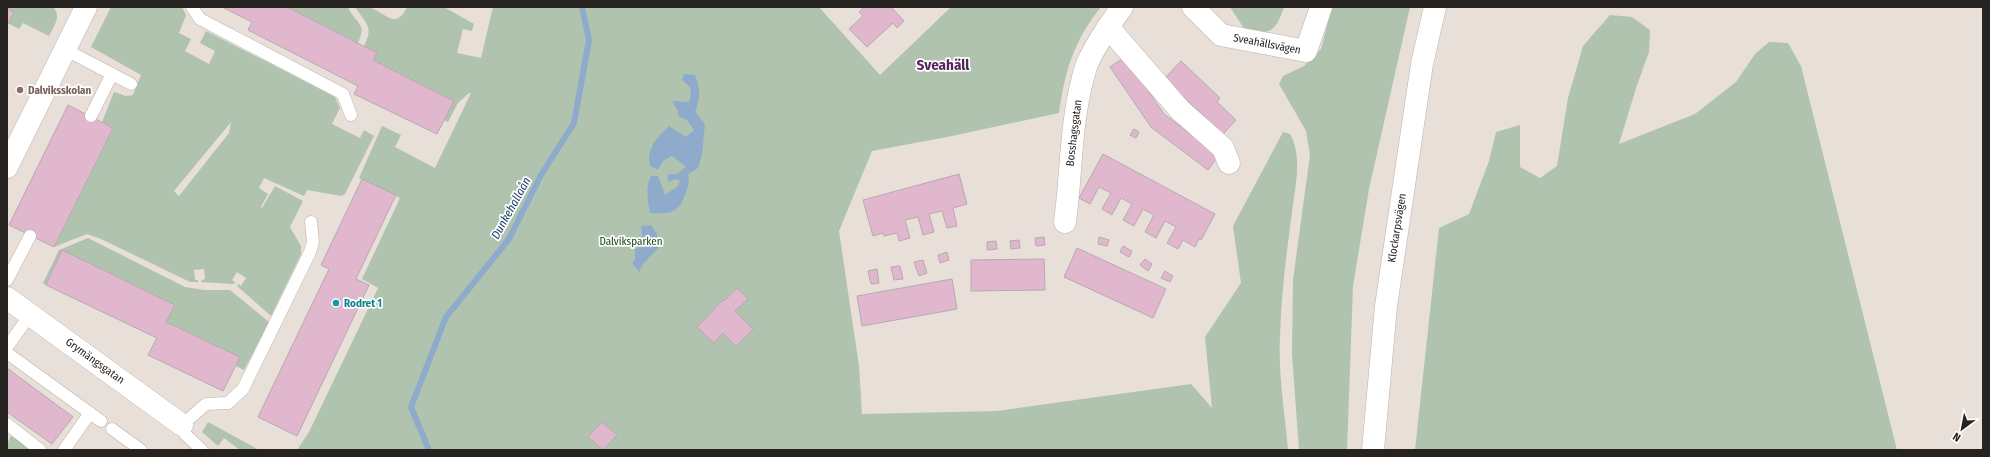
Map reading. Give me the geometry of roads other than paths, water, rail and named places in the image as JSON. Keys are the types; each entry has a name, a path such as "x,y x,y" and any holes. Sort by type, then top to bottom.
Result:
{"street":[{"path":"7,167 86,7"},
{"name":"Bosshagsgatan","path":"1065,222 1075,115 1087,66 1108,27 1122,7"},
{"name":"Sveahällsvägen","path":"1193,7 1221,35 1306,51 1321,7"},
{"name":"Klockarpsvägen","path":"1373,450 1386,306 1422,64 1435,7"},
{"path":"1108,27 1180,110 1223,148 1229,163"},
{"name":"Grymängsgatan","path":"7,298 182,425"}],"lane":[{"path":"192,7 200,19 343,94 351,115"},
{"path":"66,50 131,84"},
{"path":"91,116 112,74"},
{"path":"202,450 185,434 182,425 206,404 228,403 243,388 310,252 313,242 311,222"},
{"path":"7,280 30,236"},
{"path":"7,347 30,315"},
{"path":"7,353 101,421"},
{"path":"64,450 90,413"},
{"path":"7,424 40,450"},
{"path":"112,429 141,450"}],"water":[{"path":"684,74 695,75 698,85 699,98 695,112 705,124 702,155 698,168 688,174 688,187 679,206 672,212 668,213 650,213 648,185 651,176 658,176 665,195 678,186 680,181 675,179 668,182 668,174 677,174 686,167 672,156 663,161 658,170 650,166 649,160 651,149 660,135 669,126 686,137 694,130 687,120 678,116 678,111 672,101 689,102 691,94 690,87 682,80"},
{"path":"651,225 657,234 659,247 644,263 639,272 632,263 635,259 635,250 643,242 641,226"}],"waterway":[{"name":"Dunkehallaån","path":"429,450 411,407 446,317 509,239 541,175 574,123 589,40 582,7"}],"place":[{"name":"Dalviksskolan","path":"20,90"},
{"name":"Rodret 1","path":"336,303"}],"district":[{"name":"Sveahäll","path":"943,65"}],"park label":[{"name":"Dalviksparken","path":"631,241"}]}
